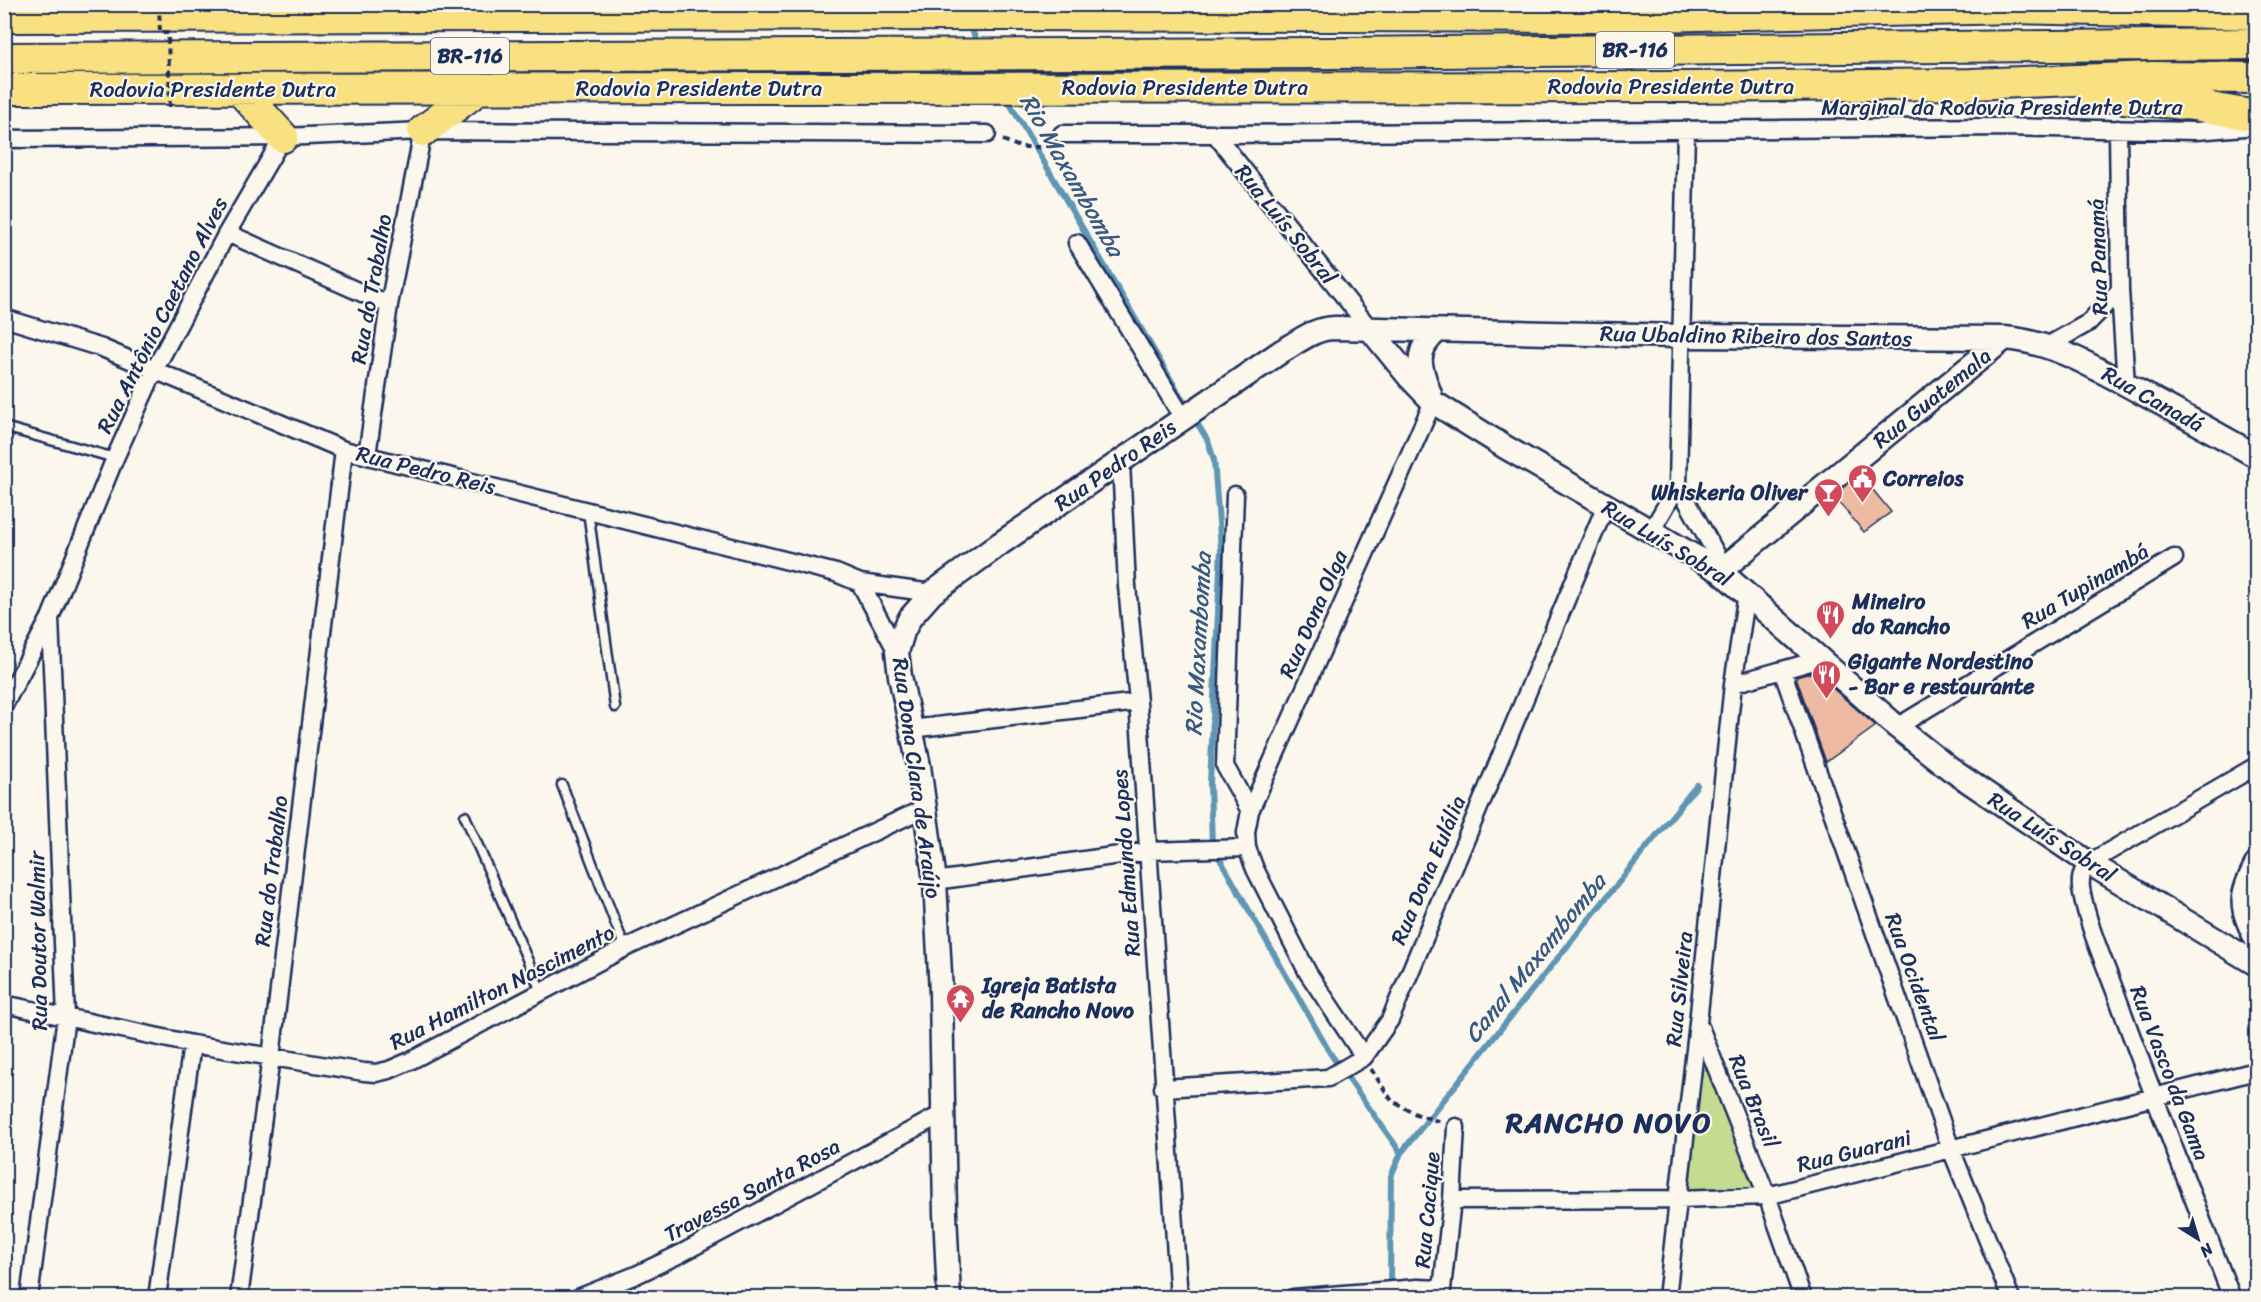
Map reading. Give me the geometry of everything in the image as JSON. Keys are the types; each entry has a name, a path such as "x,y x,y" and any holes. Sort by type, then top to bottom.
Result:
{"highway":[{"path":"1722,4 1765,14"},
{"name":"BR-116","path":"4,17 1000,15 1609,17 2021,6 2256,14"},
{"name":"Rodovia Presidente Dutra","path":"4,58 1342,53 2256,44"},
{"name":"Rodovia Presidente Dutra","path":"4,89 1686,87 1971,84 2153,77 2256,78"},
{"path":"1971,84 2194,105 2256,116"},
{"path":"423,131 480,88"},
{"path":"239,89 283,137"}],"main road":[{"name":"Rua Pedro Reis","path":"932,593 1211,398 1313,333 1326,328 1370,329"},
{"name":"Rua Ubaldino Ribeiro dos Santos","path":"1370,329 1682,336 2005,338 2028,340 2047,346"},
{"name":"Rua Luís Sobral","path":"1370,329 1403,370 1433,402 1505,447 1722,569 1897,727 1950,769 2089,863 2256,964"},
{"path":"1433,402 1422,371 1420,357 1423,347 1437,331"},
{"name":"Rua Guatemala","path":"1722,569 2005,338"},
{"name":"Rua Canadá","path":"2047,346 2094,367 2256,456"},
{"name":"Rua Dona Clara de Araújo","path":"932,593 910,618 897,652 925,808 935,881 950,1298"},
{"path":"2256,865 2243,894 2246,914 2256,939"}],"street":[{"name":"Marginal da Rodovia Presidente Dutra","path":"1062,134 1998,127 2196,131 2256,126"},
{"name":"Rua Panamá","path":"2118,129 2120,290 2126,385"},
{"path":"1652,530 1678,485 1686,130"},
{"path":"4,139 283,137 423,131 987,134"},
{"name":"Rua do Trabalho","path":"367,455 389,305 423,131"},
{"name":"Rua Luís Sobral","path":"1215,134 1370,329"},
{"name":"Rua Antônio Caetano Alves","path":"4,705 50,618 154,369 227,234 283,137"},
{"path":"227,234 389,305"},
{"path":"1077,243 1185,417"},
{"path":"2047,346 2088,324 2120,290"},
{"name":"Rua Pedro Reis","path":"4,318 102,348 344,450 836,573 860,583 932,593"},
{"name":"Rua Dona Olga","path":"1360,1060 1308,973 1271,903 1247,848 1246,832 1250,811 1433,402"},
{"name":"Rua do Trabalho","path":"239,1298 271,1057 344,450"},
{"name":"Rua Edmundo Lopes","path":"1121,462 1127,586 1138,702 1179,1298"},
{"path":"1678,485 1722,569"},
{"path":"1235,495 1225,766 1250,811"},
{"name":"Rua Dona Eulália","path":"1163,1088 1328,1078 1360,1060 1390,1020 1606,505"},
{"name":"Rua Tupinambá","path":"1897,727 2174,558"},
{"path":"860,583 897,652"},
{"name":"Rua Silveira","path":"1667,1298 1733,684 1747,593"},
{"name":"Rua Doutor Walmir","path":"29,1298 66,1017 50,618"},
{"path":"1733,684 1821,659"},
{"name":"Rua Ocidental","path":"1782,670 1952,1149 2011,1298"},
{"path":"911,729 1138,702"},
{"path":"2089,863 2256,766"},
{"name":"Rua Hamilton Nascimento","path":"4,1004 192,1044 376,1073 410,1061 625,948 925,808"},
{"path":"935,881 1148,851 1247,848"},
{"name":"Rua Vasco da Gama","path":"2089,863 2082,872 2081,878 2087,910 2154,1098 2232,1298"},
{"name":"Rua Brasil","path":"1698,1023 1767,1196 1803,1298"},
{"path":"157,1298 192,1044"},
{"name":"Rua Guarani","path":"1452,1200 1678,1199 1767,1196 2256,1071"},
{"name":"Travessa Santa Rosa","path":"578,1298 636,1275 680,1254 942,1113"},
{"name":"Rua Cacique","path":"1442,1293 1452,1200 1448,1124"},
{"path":"1293,1298 1418,1288 1442,1293"}],"lane":[{"path":"4,427 115,458"},
{"path":"588,510 615,707"},
{"path":"562,785 625,948"},
{"path":"465,816 541,991"}],"path":[{"path":"159,4 160,33 168,33 170,111"},
{"path":"1020,147 1047,147"},
{"path":"1360,1060 1392,1101 1416,1114 1448,1124"}],"green space":[{"path":"1700,1030 1764,1194 1683,1198"}],"building":[{"name":"Correios","path":"1860,474 1891,512 1864,532 1833,496"},
{"name":"Gigante Nordestino - Bar e restaurante","path":"1814,672 1876,726 1826,762 1796,677"}],"waterway":[{"name":"Rio Maxambomba","path":"969,25 979,45"},
{"name":"Rio Maxambomba","path":"1006,97 1188,409"},
{"name":"Rio Maxambomba","path":"1194,418 1208,441 1214,460 1221,548 1210,784 1212,845 1330,1053 1401,1153"},
{"name":"Canal Maxambomba","path":"1390,1288 1391,1176 1401,1153 1697,785"}],"place":[{"name":"Correios","path":"1862,504"},
{"name":"Whiskeria Oliver","path":"1828,518"},
{"name":"Mineiro do Rancho","path":"1831,640"},
{"name":"Gigante Nordestino - Bar e restaurante","path":"1827,700"},
{"name":"Igreja Batista de Rancho Novo","path":"961,1024"}],"district":[{"name":"RANCHO NOVO","path":"1609,1122"}]}
